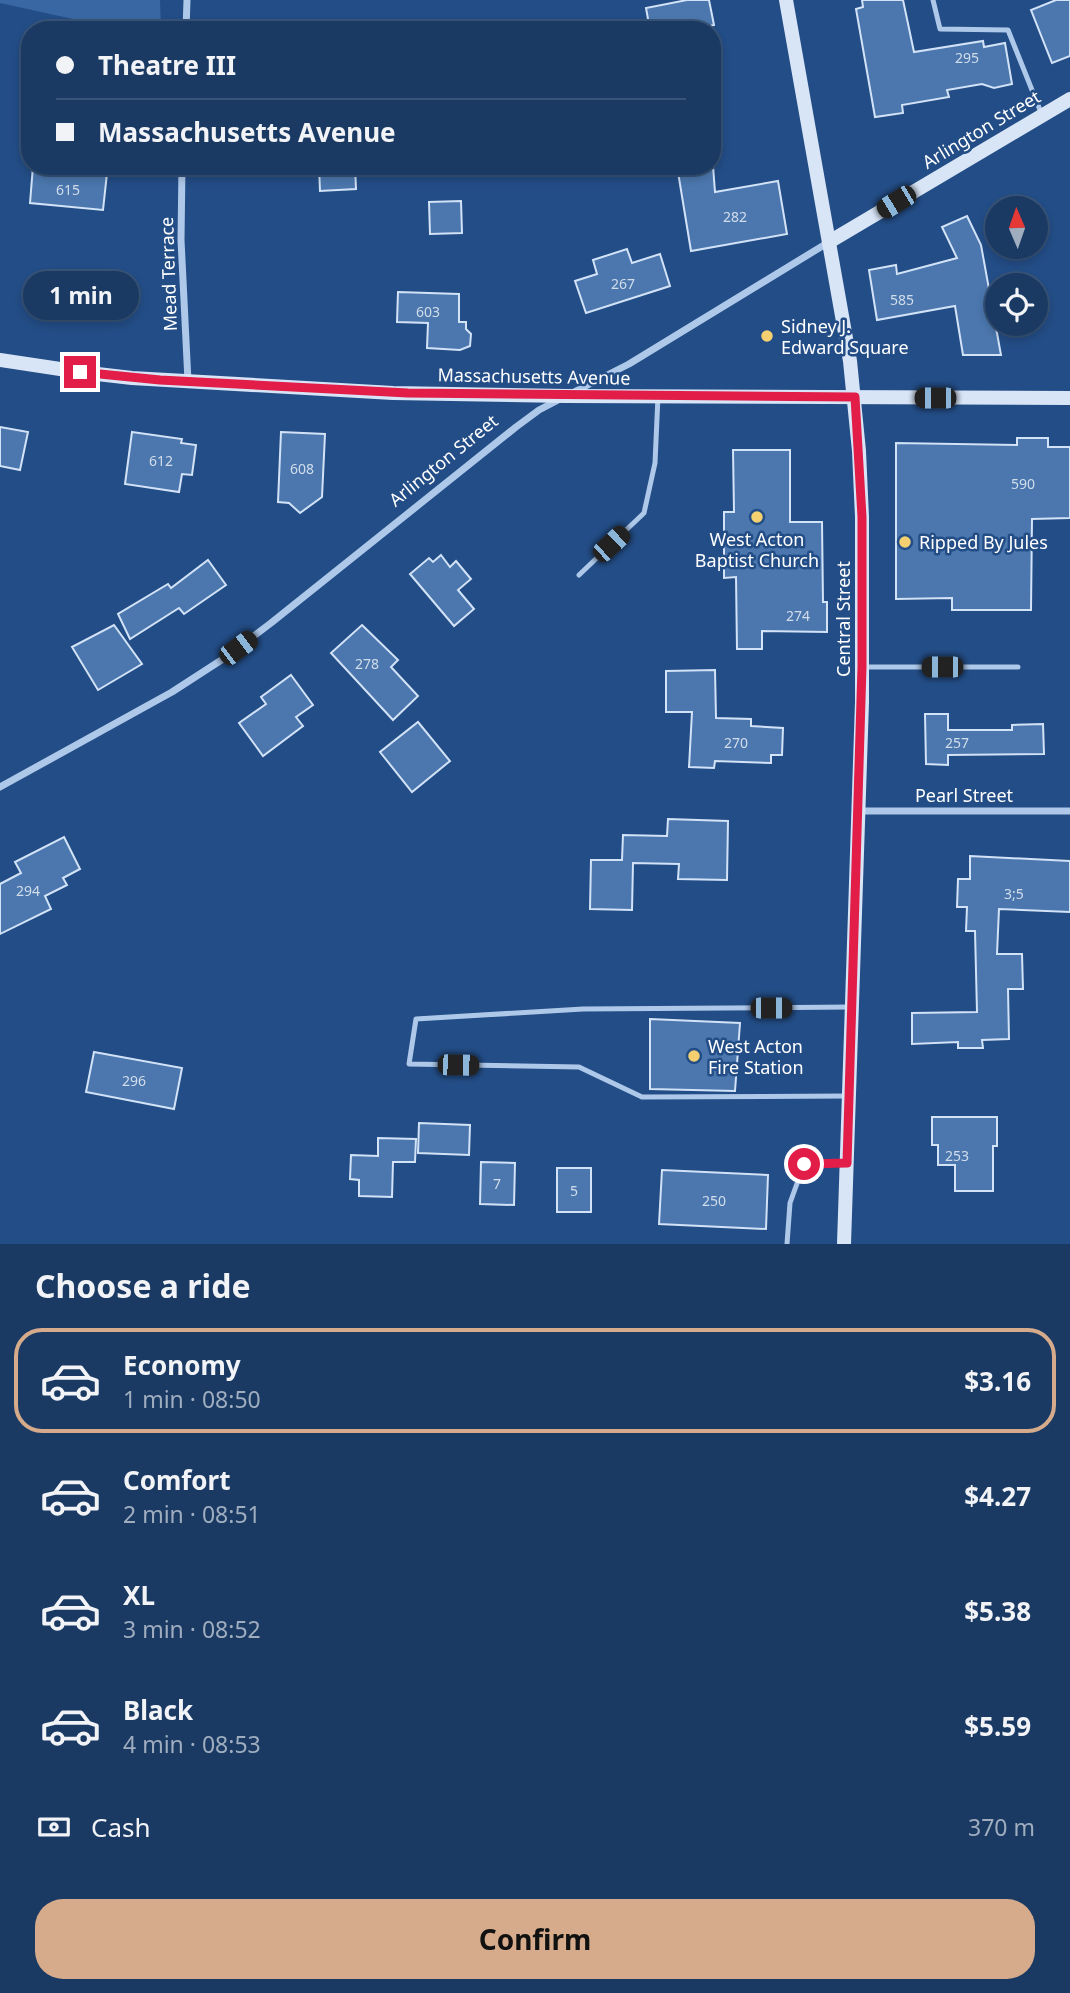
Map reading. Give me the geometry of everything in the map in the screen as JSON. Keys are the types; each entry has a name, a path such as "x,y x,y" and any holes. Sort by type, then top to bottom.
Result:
{"street":[{"path":"186,21 187,0"},
{"name":"Central Street","path":"786,0 855,397 862,517 862,667 844,1244"},
{"name":"Arlington Street","path":"0,788 172,692 215,664 539,410 629,364 1070,99"},
{"name":"Mead Terrace","path":"183,175 181,240 188,381"},
{"name":"Massachusetts Avenue","path":"0,360 92,374 393,393 1070,398"},
{"name":"Pearl Street","path":"858,811 1070,811"}],"lane":[{"path":"933,0 940,29 1007,30 1042,115"},
{"path":"579,575 644,513 655,463 658,397"},
{"path":"862,667 1018,667"},
{"path":"849,1096 642,1097 579,1067 409,1064 416,1019 583,1009 852,1007"},
{"path":"787,1244 789,1203 804,1164 847,1163"}],"shaded area":[{"path":"0,0 160,0 161,21 82,21 0,3"}],"building":[{"path":"687,0 709,0 713,21 648,21 646,8"},
{"path":"862,0 903,0 914,52 983,41 984,47 1005,43 1012,84 994,88 982,84 947,90 949,97 902,105 903,113 875,117 856,9 863,7"},
{"path":"1056,0 1070,0 1070,56 1052,63 1031,10"},
{"path":"32,175 107,175 103,210 30,203"},
{"path":"319,175 355,175 356,189 320,191"},
{"path":"678,175 714,175 715,192 778,181 787,234 691,251"},
{"path":"461,201 462,233 430,234 429,202"},
{"path":"967,216 981,245 986,273 985,336 998,336 1001,355 963,355 955,306 877,320 869,270 896,265 897,274 957,258 942,227"},
{"path":"627,249 632,263 660,254 670,286 586,313 575,281 597,274 593,260"},
{"path":"398,292 459,294 459,322 466,322 466,329 471,334 470,346 460,350 427,348 428,323 397,322"},
{"path":"0,427 28,432 20,470 0,466"},
{"path":"132,432 182,439 181,443 196,445 192,475 182,474 179,492 125,484"},
{"path":"281,432 325,434 322,497 300,513 289,503 278,502"},
{"path":"1017,438 1048,438 1048,447 1070,447 1070,518 1032,519 1031,610 952,610 952,598 896,599 896,443 1017,445"},
{"name":"West Acton Baptist Church","path":"733,450 790,450 790,522 822,522 823,602 827,602 827,632 762,631 762,649 737,649 736,577 724,578 724,512 734,512"},
{"path":"441,555 450,567 456,561 471,579 458,590 474,609 454,626 410,574 429,558 433,562"},
{"path":"208,560 226,585 184,614 179,608 130,639 118,614 168,584 171,588"},
{"path":"114,625 142,664 98,690 72,647"},
{"path":"362,625 398,660 391,667 418,696 393,720 331,653"},
{"path":"715,670 716,718 751,719 751,726 783,728 782,755 771,755 771,763 715,761 714,768 689,767 692,712 666,712 666,671"},
{"path":"291,675 313,705 296,717 303,726 263,756 239,723 266,704 261,697"},
{"path":"925,714 948,714 948,730 1012,730 1012,725 1043,724 1044,754 948,755 948,765 926,764"},
{"path":"418,722 450,761 412,792 380,752"},
{"path":"668,819 728,821 727,880 678,879 679,864 633,863 632,910 590,909 591,860 622,860 623,835 667,836"},
{"path":"64,837 80,869 63,878 67,885 45,896 51,909 0,934 0,884 21,873 15,862"},
{"path":"970,856 1070,861 1070,912 999,909 997,954 1022,954 1023,989 1008,989 1009,1039 982,1040 983,1048 958,1048 958,1042 912,1044 912,1013 977,1012 975,931 966,931 967,907 957,907 958,879 970,879"},
{"name":"West Acton Fire Station","path":"650,1019 740,1023 735,1091 650,1089"},
{"path":"94,1052 182,1068 174,1109 86,1092"},
{"path":"932,1117 997,1117 997,1146 993,1146 993,1191 955,1191 955,1165 938,1165 938,1145 932,1145"},
{"path":"419,1123 470,1125 469,1155 418,1153"},
{"path":"378,1138 416,1139 415,1162 393,1162 392,1197 359,1196 359,1180 350,1179 351,1155 378,1156"},
{"path":"481,1162 515,1163 514,1205 480,1204"},
{"path":"557,1168 591,1168 591,1212 557,1212"},
{"path":"662,1170 768,1175 766,1229 659,1224"}],"place":[{"name":"Sidney J. Edward Square","path":"767,336"},
{"name":"West Acton Baptist Church","path":"757,517"},
{"name":"Ripped By Jules","path":"905,542"},
{"name":"West Acton Fire Station","path":"694,1056"}],"route":[{"path":"80,372 160,380 408,393 855,397 862,517 862,702 847,1163 804,1164"}]}
